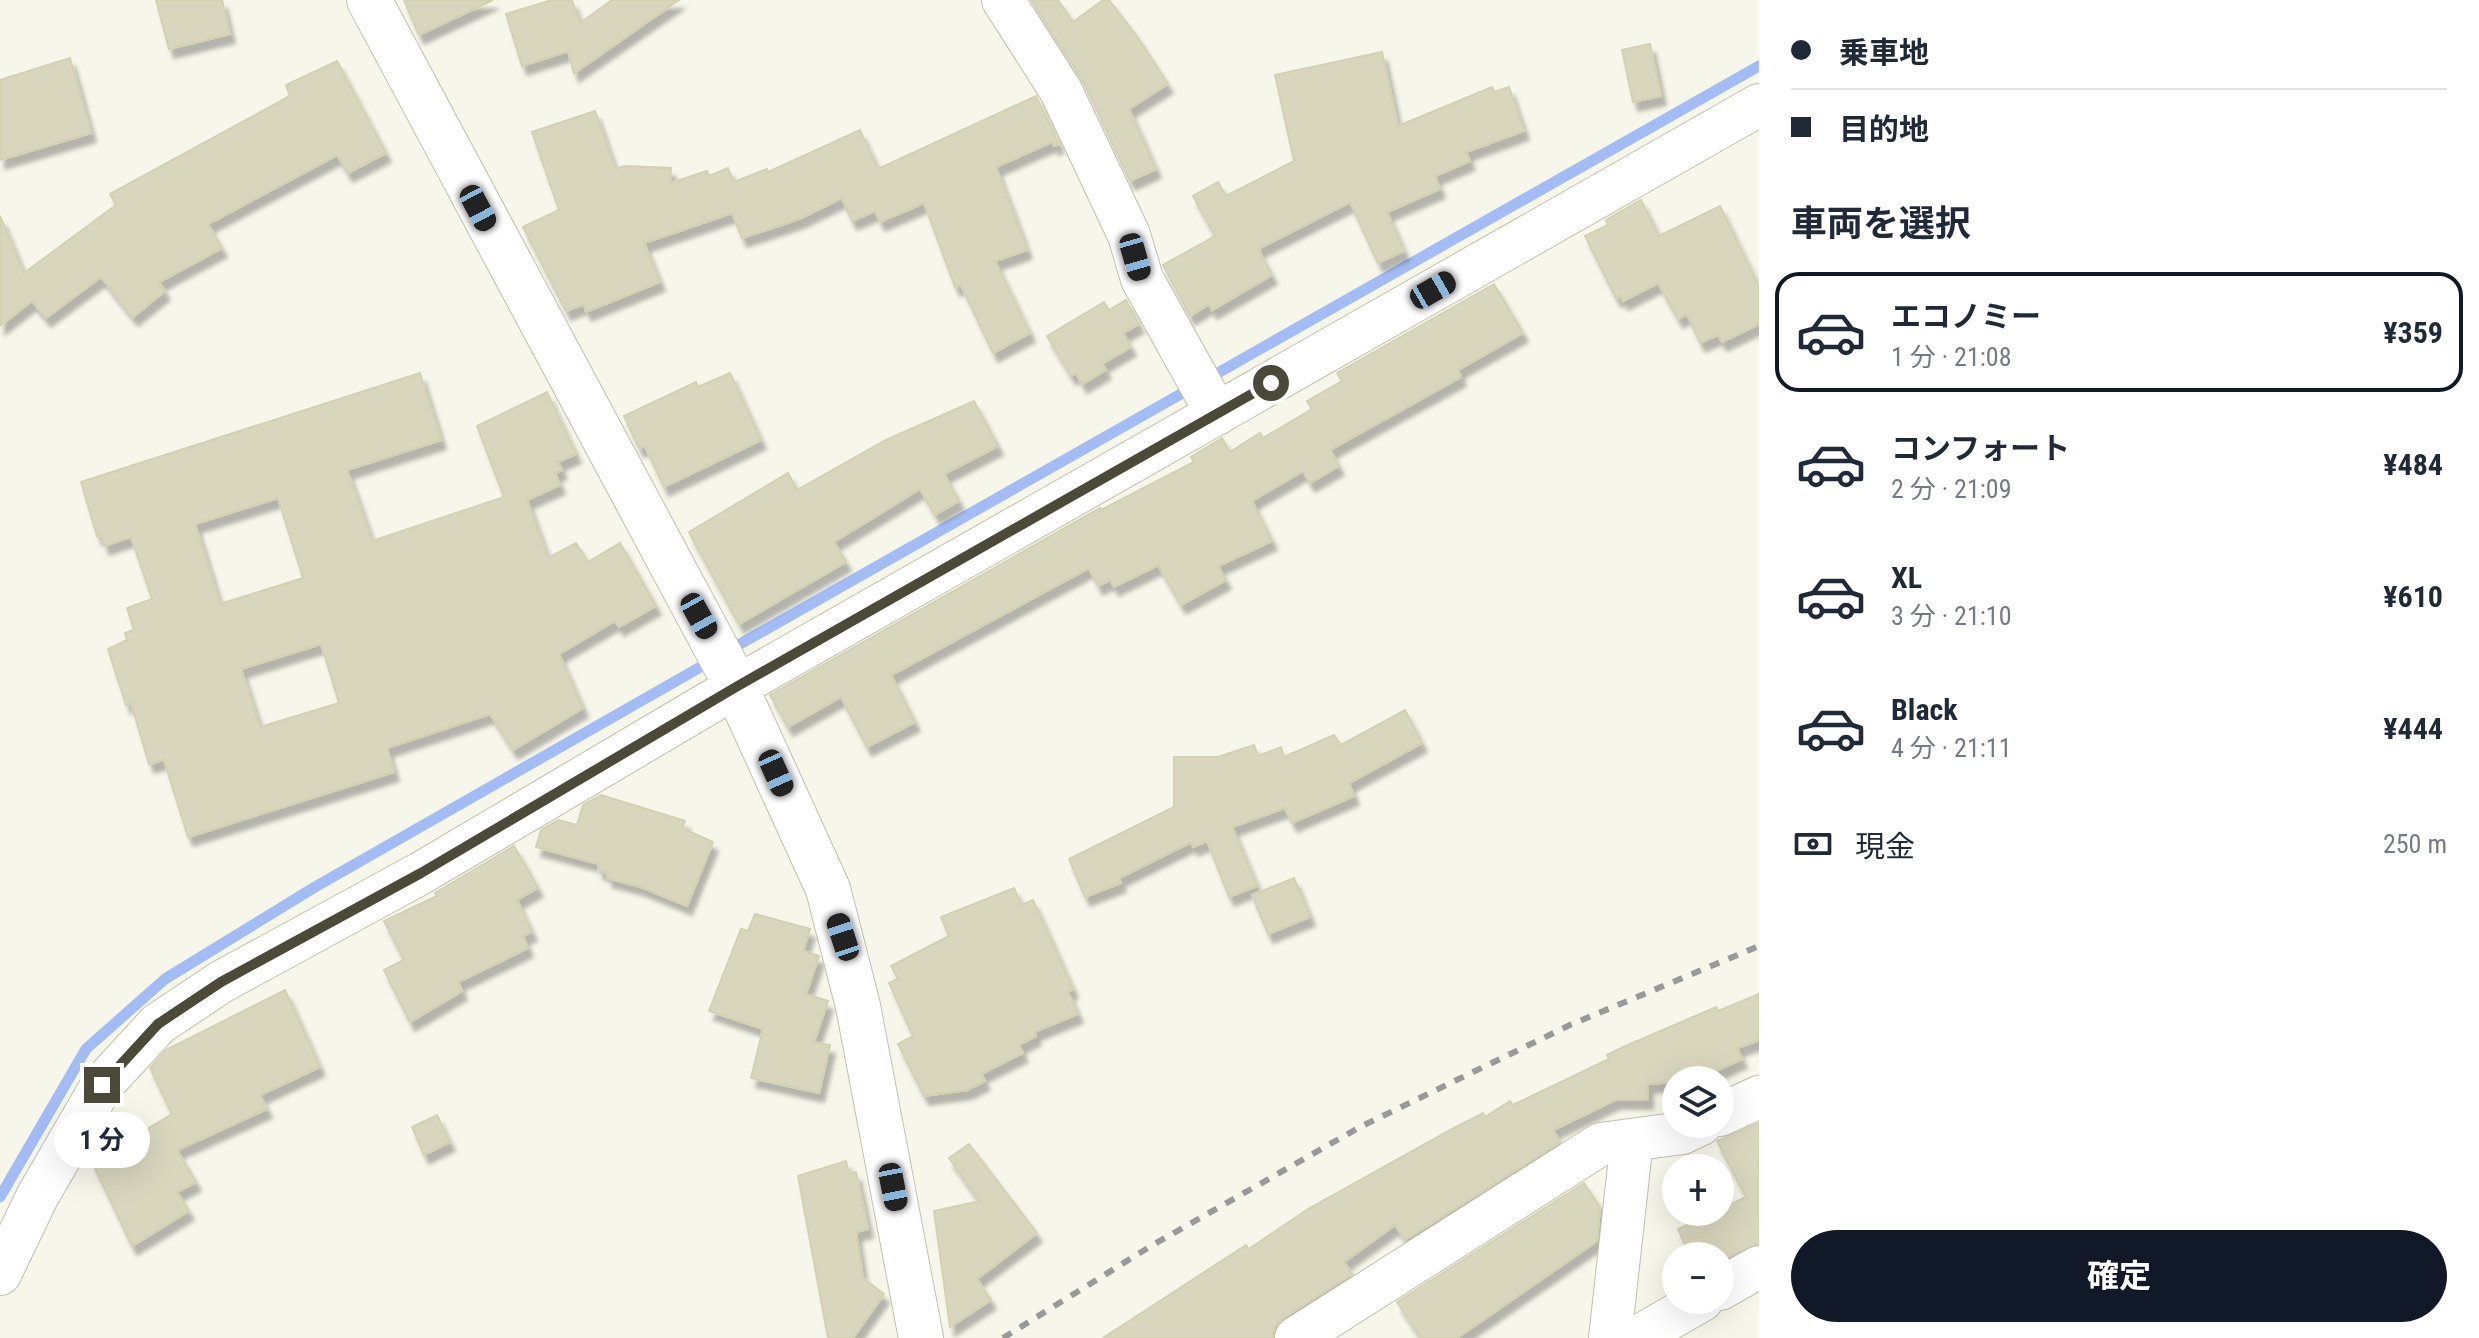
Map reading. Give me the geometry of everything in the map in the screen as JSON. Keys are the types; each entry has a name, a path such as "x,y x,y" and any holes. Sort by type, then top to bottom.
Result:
{"street":[{"path":"369,0 725,665 828,889 843,937 921,1338"},
{"path":"1003,0 1061,91 1129,235 1142,279 1206,394"},
{"path":"0,1274 37,1197 102,1085 158,1024 221,982 421,873 725,665 1206,394 1759,105"},
{"path":"1734,1109 1759,1097"},
{"path":"1296,1338 1601,1144 1662,1136"},
{"path":"1610,1338 1632,1140"},
{"path":"1734,1281 1759,1267"},
{"path":"1636,1338 1678,1314"}],"building":[{"path":"156,0 222,0 230,34 169,49"},
{"path":"404,0 493,0 419,35"},
{"path":"552,0 572,0 580,23 612,0 679,0 574,73 568,51 522,66 506,14"},
{"path":"1031,0 1058,0 1073,22 1103,0 1109,0 1136,35 1168,84 1129,109 1156,169 1130,181 1083,81"},
{"path":"1650,44 1661,96 1633,102 1622,50"},
{"path":"1382,52 1398,126 1492,87 1494,92 1509,87 1524,131 1466,152 1470,161 1435,176 1440,189 1387,212 1404,251 1378,263 1350,202 1258,249 1272,275 1212,310 1209,304 1190,316 1163,265 1215,236 1193,196 1218,182 1226,196 1294,161 1275,75"},
{"path":"70,58 91,133 0,160 0,80"},
{"path":"337,61 386,153 348,173 337,155 208,224 222,248 159,282 165,291 133,317 101,277 46,318 32,301 0,326 0,216 24,273 116,205 110,194 290,96 286,85"},
{"path":"1036,96 1059,144 1054,146 1052,142 996,167 1027,250 995,261 1030,333 993,353 961,285 955,287 924,203 880,222 875,211 852,221 842,198 799,219 742,238 732,213 644,243 660,282 586,312 584,304 566,311 523,227 559,210 532,132 595,111 615,169 625,166 671,168 670,183 707,171 709,176 728,168 734,182 767,169 768,172 860,130 878,169"},
{"path":"1641,200 1659,236 1720,206 1759,287 1759,324 1722,342 1718,335 1700,343 1687,314 1678,319 1658,283 1623,301 1621,296 1616,298 1585,236 1608,225 1606,220"},
{"path":"1494,284 1523,333 1458,370 1461,377 1330,450 1339,466 1310,483 1303,471 1252,501 1272,541 1218,566 1226,580 1181,605 1158,565 1114,587 1110,580 1098,586 1089,568 891,675 915,722 867,747 841,697 788,727 770,695 1100,508 1194,462 1191,457 1222,438 1230,452 1260,433 1263,438 1312,409 1307,401 1342,381 1337,373"},
{"path":"1126,300 1139,324 1123,333 1131,347 1102,364 1106,370 1082,384 1076,373 1071,376 1047,336 1104,302 1109,310"},
{"path":"420,373 441,440 347,470 372,541 504,497 477,426 547,392 576,454 558,462 562,470 555,473 560,485 527,500 548,558 576,543 588,562 620,543 656,606 619,627 615,621 559,654 583,708 513,750 490,714 387,748 394,772 188,837 164,760 149,764 131,703 126,705 108,649 127,640 125,633 134,630 127,608 152,599 131,537 104,546 101,534 97,536 81,482","holes":["278,498 303,578 220,604 195,524","321,644 339,703 260,727 241,669"]},
{"path":"730,373 761,440 664,487 645,446 639,448 624,416 696,382 698,387"},
{"path":"974,401 998,446 944,474 959,501 935,515 920,489 834,542 846,562 739,624 689,532 788,473 797,490 886,440"},
{"path":"1405,710 1422,743 1349,783 1354,796 1292,823 1285,808 1232,827 1257,886 1229,897 1207,841 1193,847 1191,842 1119,878 1121,883 1085,897 1069,859 1174,807 1174,757 1218,757 1254,745 1258,756 1281,747 1284,757 1334,735 1341,745"},
{"path":"601,795 685,821 682,828 713,842 687,906 641,887 607,878 608,873 598,870 599,864 536,847 541,830 558,820 577,825 583,805"},
{"path":"514,846 538,888 517,900 532,932 523,936 528,948 458,982 462,991 410,1022 384,970 404,960 384,921 437,896 435,893"},
{"path":"1294,878 1310,917 1268,934 1252,895"},
{"path":"1014,888 1021,905 1033,900 1073,989 1068,992 1078,1014 1034,1032 1036,1036 1019,1045 1023,1053 981,1074 985,1081 967,1090 924,1096 898,1044 913,1036 889,983 898,979 891,966 949,936 941,917"},
{"path":"755,914 810,929 803,951 819,956 806,994 828,1001 814,1042 830,1045 819,1093 751,1078 763,1029 709,1011 741,929 748,931"},
{"path":"285,990 320,1067 260,1095 267,1109 177,1150 196,1182 177,1192 189,1211 132,1246 92,1162 172,1114 150,1068 166,1050"},
{"path":"1759,994 1759,1040 1737,1048 1742,1059 1727,1066 1662,1066 1662,1083 1648,1084 1648,1100 1615,1100 1553,1130 1560,1142 1405,1240 1395,1225 1344,1262 1352,1274 1283,1318 1275,1326 1272,1338 1103,1338 1246,1245 1249,1249 1308,1209 1452,1129 1483,1113 1485,1117 1510,1101 1513,1105 1609,1059 1607,1055 1621,1048 1716,1007 1718,1011"},
{"path":"437,1115 450,1142 424,1155 412,1127"},
{"path":"1759,1123 1759,1243 1734,1255 1734,1242 1684,1242 1678,1229 1684,1226 1734,1226 1734,1203 1746,1197 1734,1174 1734,1154 1724,1154 1717,1141 1734,1138 1734,1134"},
{"path":"969,1144 1037,1233 977,1279 991,1300 950,1327 934,1211 980,1201 949,1158"},
{"path":"846,1161 849,1173 856,1172 868,1229 856,1232 863,1278 884,1294 853,1338 828,1338 798,1176"},
{"path":"1584,1183 1600,1207 1597,1241 1457,1338 1421,1338 1397,1302"}],"waterway":[{"path":"726,652 1759,66"},
{"path":"0,1197 86,1049 165,979 315,887 711,661"}],"railway":[{"path":"1003,1338 1151,1246 1360,1127 1570,1025 1759,946"}],"route":[{"path":"102,1085 158,1024 221,982 421,873 736,687 1271,383"}]}
